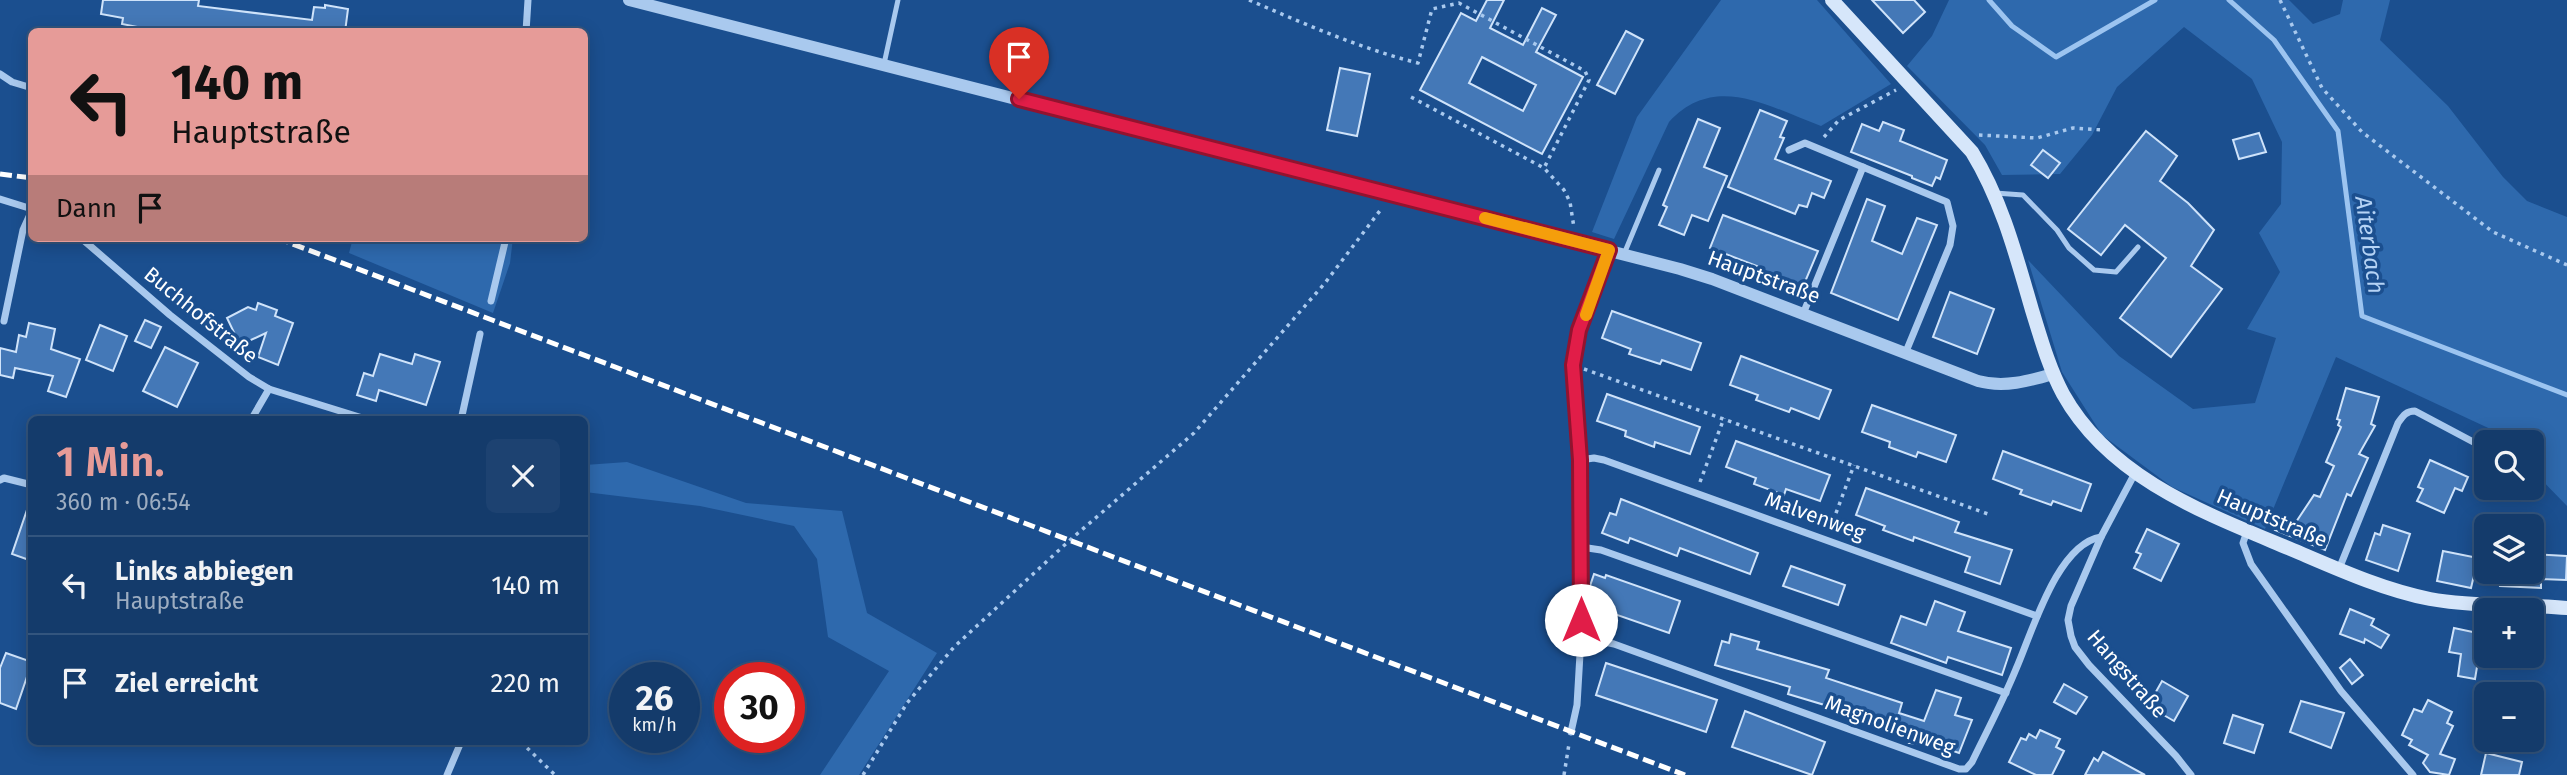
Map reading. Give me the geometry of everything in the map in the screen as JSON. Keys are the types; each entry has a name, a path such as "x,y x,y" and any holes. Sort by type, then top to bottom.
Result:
{"main road":[{"path":"1832,0 1972,152 1995,193 2053,374"},
{"name":"Hauptstraße","path":"2053,374 2078,418 2093,436 2135,473 2174,496 2248,531 2387,588 2428,599 2454,603 2567,608"}],"street":[{"path":"526,28 528,0"},
{"name":"Hauptstraße","path":"629,0 1624,254 1712,279 1905,355 1989,384 2018,383 2053,374"},
{"path":"0,74 12,82 28,87"},
{"path":"1789,150 1805,143 1943,199 1950,207 1953,226 1950,245 1905,355"},
{"path":"1803,314 1863,167"},
{"path":"0,199 28,208"},
{"path":"4,321 23,230 28,218"},
{"name":"Buchhofstraße","path":"86,242 170,315 249,377 269,389 356,416"},
{"path":"491,301 505,242"},
{"path":"1571,732 1577,705 1581,637 1580,460 1573,365 1579,330 1609,250"},
{"path":"462,416 480,334"},
{"name":"Buchhofstraße","path":"253,416 269,389"},
{"path":"2339,569 2404,414 2415,411 2474,442"},
{"name":"Malvenweg","path":"1580,460 1604,460 2037,616"},
{"name":"Hangstraße","path":"2135,473 2101,537 2071,606 2068,620 2070,636 2089,665 2192,775"},
{"path":"0,480 4,478 28,484"},
{"path":"2248,531 2243,543 2251,564 2341,691 2413,775"},
{"name":"Magnolienweg","path":"1581,637 1614,644 1958,769 1966,769 2006,693 2037,616 2062,569 2085,543 2101,537"},
{"path":"1581,547 1601,550 2006,693"},
{"path":"447,775 460,745"}],"lane":[{"path":"884,64 898,0"},
{"path":"1624,254 1659,170"},
{"path":"1995,193 2023,195 2057,230 2069,248 2094,270 2116,272 2138,247"}],"path":[{"path":"1249,0 1374,52 1418,63 1432,9 1459,3 1585,71 1589,80 1544,167"},
{"path":"2280,0 2322,88 2362,132 2493,232 2567,265"},
{"path":"1816,147 1839,120 1909,83"},
{"path":"1411,97 1544,167 1564,190 1570,202 1574,219 1574,241"},
{"path":"1956,133 2037,138 2073,128 2102,131"},
{"path":"863,775 907,703 954,647 1070,540 1194,433 1325,283 1373,222 1391,194"},
{"path":"1573,365 1988,514"},
{"path":"1697,492 1724,418"},
{"path":"1826,539 1854,465"},
{"path":"1564,775 1571,732"},
{"path":"525,745 555,775"}],"shaded area":[{"path":"1721,0 1817,0 1891,84 1821,126 1743,98 1724,96 1705,99 1687,107 1669,122 1614,239 1592,232 1637,117"},
{"path":"1949,0 2289,0 2313,24 2340,14 2343,0 2390,0 2380,40 2448,106 2503,177 2527,201 2567,217 2567,506 2544,482 2544,430 2493,430 2336,357 2265,529 2172,487 2102,435 2062,372 2028,260 2119,356 2193,409 2255,403 2276,338 2247,329 2280,272 2259,233 2281,204 2282,142 2252,79 2184,27 2117,87 2092,135 2060,174 2002,175 1985,145 1907,66 1932,36"},
{"path":"352,242 513,242 510,263 493,313 349,253"},
{"path":"627,462 746,503 842,511 867,613 937,653 859,775 820,775 889,671 828,637 817,559 794,526 700,506 588,492 588,465"}],"building":[{"path":"103,0 199,0 198,6 312,20 314,7 325,8 325,5 348,9 346,28 142,28 122,24 123,18 101,14"},
{"path":"1487,0 1504,0 1490,28 1523,45 1542,8 1556,15 1536,52 1583,77 1542,154 1420,90 1461,13 1476,21","holes":["1482,57 1536,85 1523,111 1469,83"]},
{"path":"1872,0 1914,0 1925,12 1903,33"},
{"path":"1626,31 1643,40 1615,94 1597,85"},
{"path":"1340,68 1370,74 1357,136 1327,130"},
{"path":"1760,110 1787,121 1780,137 1784,138 1775,159 1831,181 1824,198 1812,193 1807,207 1799,205 1795,214 1728,187"},
{"path":"1698,119 1720,128 1704,167 1727,176 1708,221 1692,215 1684,235 1659,225 1667,207 1663,205"},
{"path":"1883,122 1904,130 1900,141 1947,160 1940,179 1936,177 1932,186 1851,152 1862,124 1879,131"},
{"path":"2146,131 2177,156 2160,181 2188,203 2214,230 2191,266 2222,289 2171,357 2120,318 2166,258 2125,225 2101,255 2068,229"},
{"path":"2259,133 2266,152 2239,159 2233,140"},
{"path":"2043,150 2060,163 2048,178 2031,165"},
{"path":"1867,199 1885,206 1872,241 1902,254 1917,218 1937,225 1898,320 1831,293"},
{"path":"1723,215 1818,251 1802,289 1756,269 1757,266 1710,248"},
{"path":"1950,292 1994,309 1977,354 1933,337"},
{"path":"258,303 277,310 275,316 293,323 278,365 258,357 266,333 240,345 227,318 248,307 256,310"},
{"path":"1612,311 1701,343 1691,370 1662,360 1660,364 1629,354 1631,349 1602,338"},
{"path":"145,320 161,327 151,348 135,341"},
{"path":"29,323 55,329 51,349 80,359 66,397 48,391 53,376 15,368 13,378 0,375 0,348 16,352 19,335 26,337"},
{"path":"100,325 127,336 113,371 86,360"},
{"path":"165,347 198,363 177,407 143,391"},
{"path":"380,354 412,364 415,354 440,362 426,405 379,390 376,401 357,395 364,373 373,376"},
{"path":"1741,356 1831,390 1819,419 1791,408 1789,412 1756,400 1758,395 1730,385"},
{"path":"2346,388 2379,397 2371,424 2375,426 2359,454 2368,458 2351,496 2347,494 2325,550 2275,530 2281,516 2296,522 2314,495 2320,497 2334,466 2326,462 2341,427 2338,425 2340,420 2337,419"},
{"path":"1607,394 1700,427 1690,454 1655,442 1654,447 1625,436 1626,431 1597,421"},
{"path":"1872,405 1956,435 1946,462 1918,452 1916,457 1889,447 1890,442 1862,432"},
{"path":"1736,441 1830,475 1820,501 1786,489 1784,495 1754,484 1756,478 1726,467"},
{"path":"2003,451 2091,484 2081,511 2053,501 2051,505 2020,494 2022,490 1993,479"},
{"path":"2430,460 2468,477 2462,491 2455,488 2444,513 2417,501 2423,489 2418,487"},
{"path":"1866,488 1959,522 1955,532 2012,550 2000,584 1965,572 1970,557 1914,537 1913,541 1883,530 1885,526 1856,515"},
{"path":"1621,499 1758,553 1750,574 1680,548 1677,556 1630,538 1628,543 1602,533 1610,513 1616,515"},
{"path":"28,507 28,560 12,554"},
{"path":"2383,525 2410,534 2398,571 2366,560 2375,533 2380,535"},
{"path":"2147,529 2179,544 2161,581 2134,568 2141,554 2136,552"},
{"path":"2443,551 2474,557 2471,588 2437,581"},
{"path":"2544,555 2567,556 2566,580 2544,579"},
{"path":"1791,566 1845,585 1838,605 1783,586"},
{"path":"1594,574 1605,578 1606,575 1680,601 1669,633 1594,607 1598,596 1588,592"},
{"path":"2541,584 2541,588 2500,586"},
{"path":"1935,601 1965,612 1958,631 2011,648 2002,675 1948,657 1946,663 1891,643 1901,616 1926,625"},
{"path":"2350,609 2374,619 2371,625 2389,635 2381,648 2365,639 2364,643 2340,634"},
{"path":"2454,628 2474,632 2475,679 2458,676 2461,654 2449,652"},
{"path":"1731,634 1759,642 1757,649 1829,670 1826,678 1902,703 1899,713 1924,721 1936,690 1961,698 1955,715 1972,720 1959,753 1942,747 1909,743 1911,736 1860,719 1861,716 1788,694 1790,687 1715,665 1722,641 1729,643"},
{"path":"6,653 28,661 28,674 16,709 0,703 0,668"},
{"path":"2350,659 2363,675 2352,684 2340,668"},
{"path":"1606,663 1717,700 1706,732 1596,695"},
{"path":"2162,681 2188,696 2174,721 2148,706"},
{"path":"2064,684 2087,697 2076,714 2054,702"},
{"path":"2428,700 2452,712 2447,723 2453,726 2440,754 2455,759 2449,775 2430,772 2423,763 2428,755 2409,745 2412,740 2402,735 2414,709 2422,712"},
{"path":"2301,701 2344,713 2331,748 2290,732"},
{"path":"1745,711 1825,742 1812,775 1732,747"},
{"path":"2233,715 2263,725 2254,753 2224,743"},
{"path":"2040,730 2060,739 2056,747 2064,751 2052,775 2036,775 2009,762 2021,738 2026,740 2029,734 2036,738"},
{"path":"2103,752 2145,775 2085,775 2094,758 2098,761"},
{"path":"2486,753 2522,762 2519,775 2481,775"}],"waterway":[{"name":"Aiterbach","path":"1989,0 2012,26 2056,57 2155,0"},
{"name":"Aiterbach","path":"2229,0 2274,40 2338,131 2362,316 2567,395"}],"railway":[{"path":"0,174 28,178"},
{"path":"287,242 1685,775"}],"slow traffic":[{"path":"1485,218 1609,250 1586,315"}],"route":[{"path":"1019,99 1609,250 1579,330 1573,365 1580,460 1581,620"}]}
